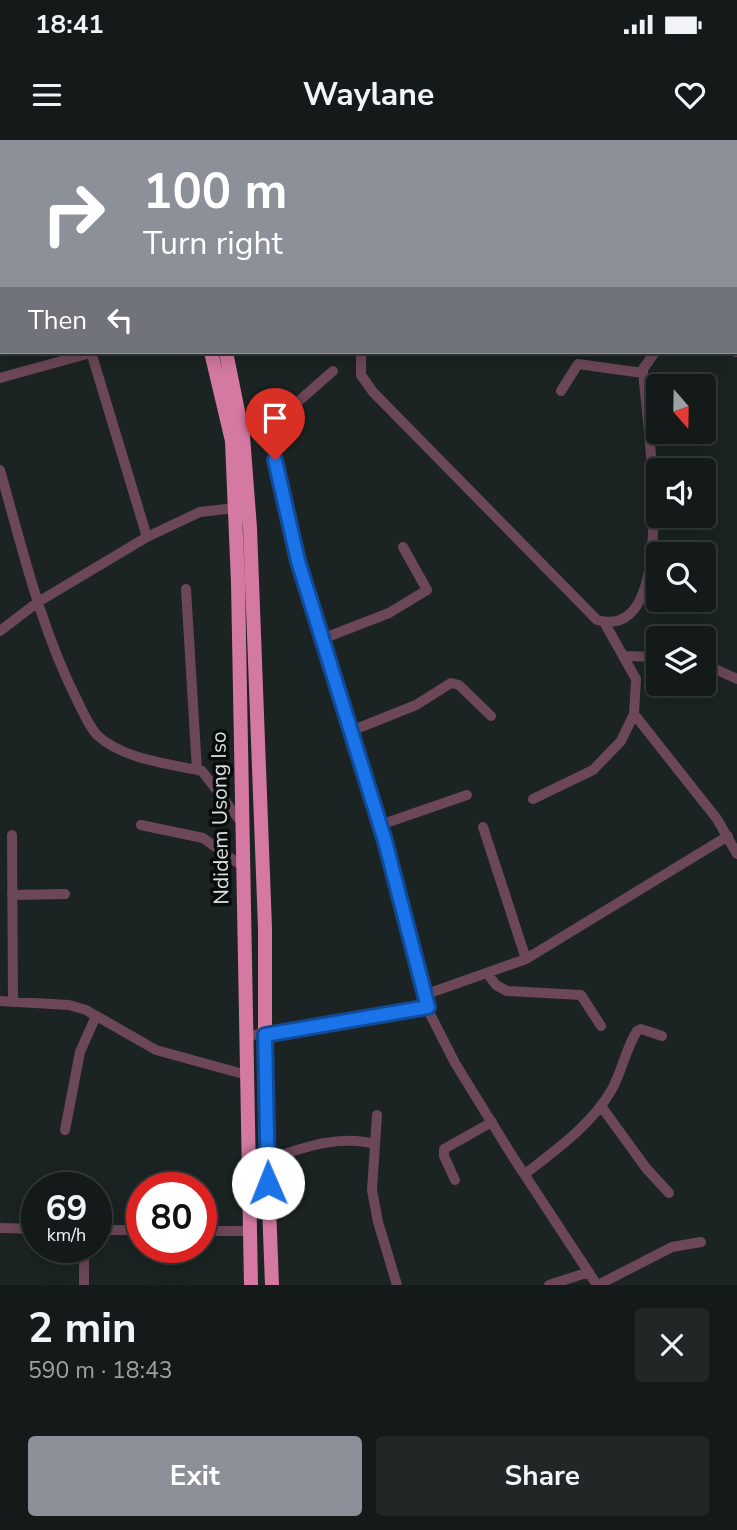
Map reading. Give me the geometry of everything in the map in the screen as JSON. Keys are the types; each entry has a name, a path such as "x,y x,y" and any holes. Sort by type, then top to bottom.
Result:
{"highway":[{"name":"Ndidem Usong Iso","path":"211,354 232,441 235,508 251,1285"},
{"name":"Ndidem Usong Iso","path":"226,354 243,436 250,528 265,928 267,1160 272,1285"}],"street":[{"path":"0,378 85,354"},
{"path":"93,354 147,537"},
{"path":"360,354 361,375 373,392 597,620 604,622 626,614 637,603 648,572 656,504 643,373 647,359 653,354"},
{"path":"561,391 578,364 643,373"},
{"path":"333,371 276,421 270,435 298,561 380,825 428,1007 455,1063 598,1285 672,1247 702,1242"},
{"path":"0,470 59,664 98,735 108,743 150,760 197,770 206,775 241,822"},
{"path":"0,631 38,602 147,537 200,512 235,508"},
{"path":"322,639 388,613 427,590 403,547"},
{"path":"186,589 197,770"},
{"path":"533,799 593,770 621,740 634,714 636,679 604,622"},
{"path":"625,656 646,657"},
{"path":"716,669 737,679"},
{"path":"351,731 416,705 451,683 459,685 491,716"},
{"path":"634,714 728,836 737,854"},
{"path":"380,825 467,795"},
{"path":"141,825 203,838 242,866"},
{"path":"483,827 526,960"},
{"path":"12,835 13,1002"},
{"path":"424,995 526,960 591,923 728,836"},
{"path":"12,895 65,894"},
{"path":"487,973 496,985 507,991 581,995 601,1026"},
{"path":"0,1001 69,1005 96,1016 156,1051 247,1075"},
{"path":"246,1036 428,1007"},
{"path":"65,1130 80,1052 96,1016"},
{"path":"525,1174 574,1137 601,1106 613,1088 637,1031 640,1029 662,1036"},
{"path":"601,1106 646,1168 669,1193"},
{"path":"377,1115 372,1190 378,1222 397,1285"},
{"path":"455,1180 444,1156 444,1149 492,1122"},
{"path":"267,1160 332,1141 375,1144"},
{"path":"0,1228 21,1229"},
{"path":"217,1231 250,1231"},
{"path":"83,1263 84,1285"},
{"path":"549,1285 589,1272"}],"route":[{"path":"268,1183 265,1035 428,1007 385,841 298,561 275,460"}]}
